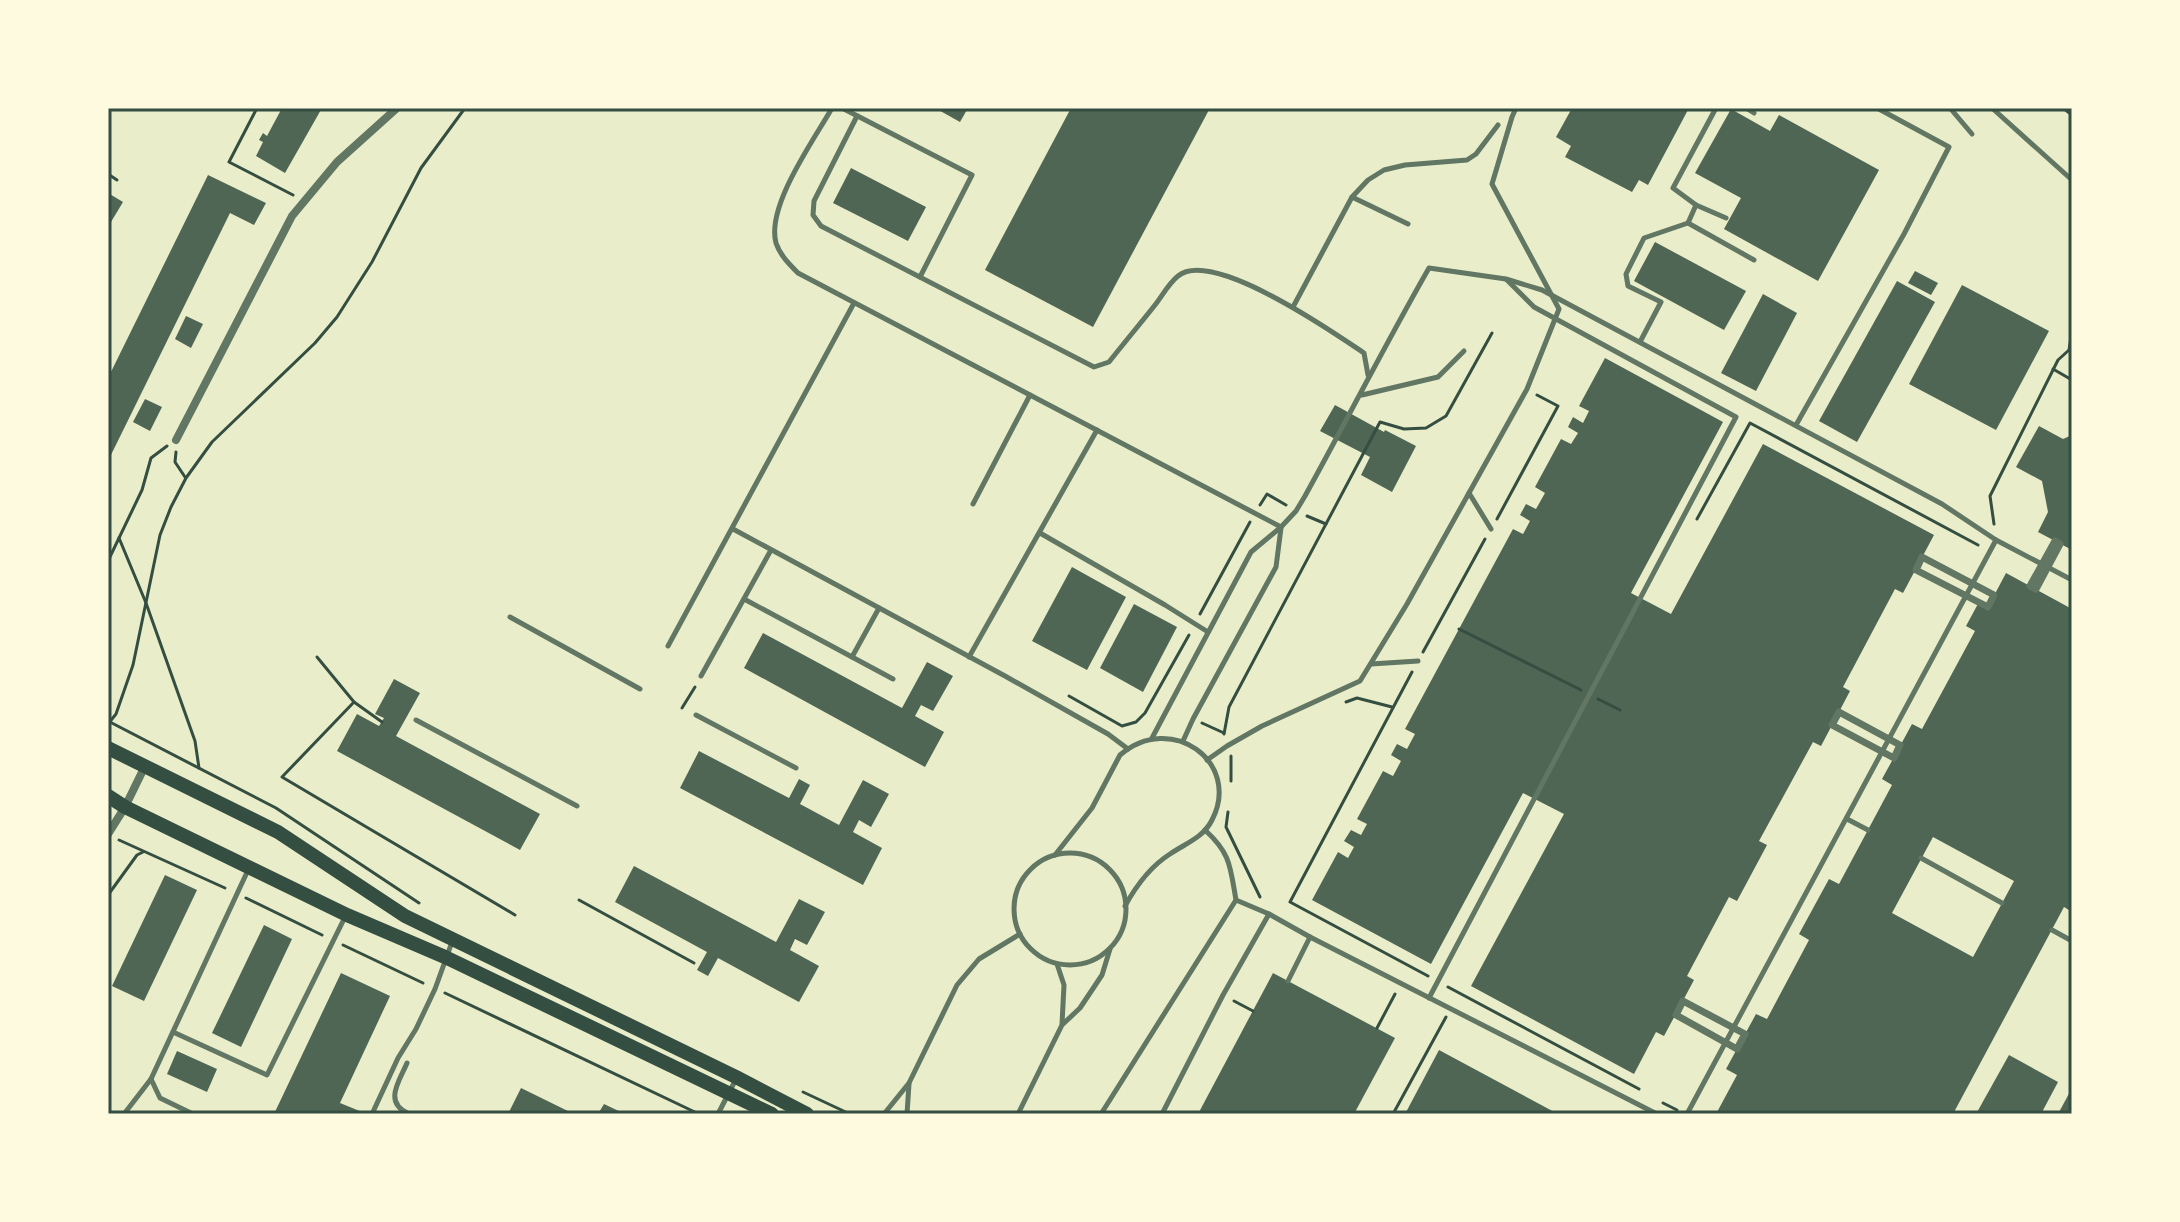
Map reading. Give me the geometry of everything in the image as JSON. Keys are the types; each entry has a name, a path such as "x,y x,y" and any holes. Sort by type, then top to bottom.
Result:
{"main road":[{"path":"108,748 278,832 405,916 807,1114"},
{"path":"108,796 347,915 445,957 772,1114"}],"street":[{"path":"176,440 292,216 337,162 397,108"},
{"path":"2055,541 2060,544 2036,589 2030,586 2055,541"},
{"path":"1922,557 1994,595 1988,607 1916,570 1922,557"},
{"path":"1839,712 1900,745 1894,758 1832,725 1839,712"},
{"path":"108,835 145,766"},
{"path":"1683,1001 1745,1034 1737,1049 1676,1015 1683,1001"}],"lane":[{"path":"832,108 781,198 774,223 776,243 783,258 798,273 1281,527"},
{"path":"842,108 972,175 920,277"},
{"path":"1207,760 1262,726 1360,681 1407,604 1527,389 1559,309 1492,184 1516,108"},
{"path":"1716,108 1673,188 1696,205 1726,218"},
{"path":"1746,108 1754,113"},
{"path":"1796,425 1904,234 1949,147 1877,108"},
{"path":"1950,108 1972,134"},
{"path":"1992,108 2072,180"},
{"path":"857,116 814,201 813,215 821,226 839,238 1094,367 1109,362 1178,276 1201,269 1245,283 1293,307 1364,353 1369,376"},
{"path":"1293,307 1352,197 1368,180 1384,170 1405,165 1467,160 1476,154 1498,125"},
{"path":"1352,197 1408,224"},
{"path":"1640,342 1661,302 1628,286 1626,274 1644,238 1688,223 1696,205"},
{"path":"1688,223 1754,260"},
{"path":"1152,738 1251,552 1281,527 1305,496 1429,268 1506,279 1542,290 1942,504 1996,540 2072,580"},
{"path":"1429,998 1736,417 1534,307 1506,279"},
{"path":"668,646 854,303"},
{"path":"1361,395 1438,377 1464,351"},
{"path":"973,504 1030,395"},
{"path":"969,657 1097,430"},
{"path":"1469,493 1491,529"},
{"path":"1183,741 1276,567 1281,527"},
{"path":"733,529 1108,734 1128,749"},
{"path":"1040,533 1208,632"},
{"path":"1686,1114 1996,540"},
{"path":"701,676 771,550"},
{"path":"744,599 893,679"},
{"path":"852,657 879,608"},
{"path":"510,617 640,689"},
{"path":"1370,665 1418,661"},
{"path":"696,715 796,768"},
{"path":"416,720 577,806"},
{"path":"1055,855 1082,823 1120,755 1152,738 1165,737 1195,747 1216,775 1218,798 1212,821 1187,845 1169,854 1155,867 1125,906"},
{"path":"1847,819 1868,830"},
{"path":"1101,1114 1236,900 1229,859 1205,830"},
{"path":"1018,1114 1062,1025 1093,991 1102,975 1111,947 1123,925 1125,906 1119,882 1093,858 1077,854 1055,855 1045,859 1021,881 1014,913 1020,934 1033,951 1056,963 1071,965 1100,956 1111,947"},
{"path":"1921,858 2002,903"},
{"path":"124,1114 151,1079 249,867"},
{"path":"1236,900 1269,914 1657,1114"},
{"path":"1162,1114 1269,914"},
{"path":"173,1032 267,1075 347,915"},
{"path":"2052,930 2072,941"},
{"path":"884,1114 909,1083 957,985 979,959 1020,934"},
{"path":"1288,981 1310,937"},
{"path":"372,1114 435,989 453,941"},
{"path":"1056,963 1064,985 1062,1025"},
{"path":"407,1063 396,1087 395,1101 401,1110 409,1114"},
{"path":"718,1114 736,1077"},
{"path":"151,1079 160,1098 193,1114"},
{"path":"907,1114 909,1083"}],"path":[{"path":"257,108 229,162 303,200"},
{"path":"427,908 276,808 108,722 116,714 133,665 160,535 186,478 212,442 315,343 337,317 372,262 421,168 465,108"},
{"path":"2063,108 2072,115"},
{"path":"108,174 117,180"},
{"path":"1996,540 1990,496 2053,369 2069,350 2072,331"},
{"path":"1231,792 1231,757 1224,733 1229,707 1380,422 1404,429 1426,428 1446,416 1492,333"},
{"path":"2053,369 2072,380"},
{"path":"1433,979 1290,902 1392,707 1558,406 1527,389"},
{"path":"1697,520 1750,423 1990,552"},
{"path":"176,440 175,462 186,478"},
{"path":"108,561 142,490 151,458 176,440"},
{"path":"1069,696 1122,726 1136,722 1153,700 1267,494"},
{"path":"119,538 146,603 195,741 199,770"},
{"path":"1459,629 1579,689"},
{"path":"317,657 354,702 382,722"},
{"path":"682,708 701,676"},
{"path":"1344,703 1357,698 1392,707"},
{"path":"1599,700 1620,710"},
{"path":"354,702 282,777 515,915"},
{"path":"1231,757 1241,752"},
{"path":"1229,803 1226,827 1269,914"},
{"path":"108,835 699,1114"},
{"path":"108,895 137,855 144,851"},
{"path":"579,900 694,963"},
{"path":"1377,1028 1401,983"},
{"path":"1447,986 1642,1091"},
{"path":"1223,995 1253,1011"},
{"path":"1393,1114 1452,1006"},
{"path":"794,1087 850,1114"},
{"path":"1656,1099 1686,1114"}],"building":[{"path":"282,108 322,108 285,173 256,156 263,142 259,140 263,133 267,136"},
{"path":"935,108 968,108 960,122"},
{"path":"1071,108 1210,108 1093,327 985,270"},
{"path":"1572,108 1689,108 1648,185 1639,180 1632,192 1565,157 1571,146 1556,137"},
{"path":"1731,109 1770,131 1779,115 1879,170 1818,281 1724,229 1741,198 1695,173"},
{"path":"851,168 926,207 908,241 833,203"},
{"path":"208,175 266,203 254,225 230,213 108,461 108,378"},
{"path":"108,193 123,202 108,227"},
{"path":"1655,242 1746,291 1724,330 1634,281"},
{"path":"1915,271 1938,283 1931,295 1908,283"},
{"path":"1897,281 1935,302 1857,442 1819,421"},
{"path":"1962,285 2049,331 1996,430 1909,384"},
{"path":"1763,294 1797,313 1756,391 1721,373"},
{"path":"186,316 203,324 191,348 175,339"},
{"path":"1605,358 1723,422 1631,593 1671,614 1763,444 1934,535 1903,593 1895,589 1843,687 1850,691 1821,746 1813,742 1759,841 1767,845 1737,901 1729,897 1687,976 1694,980 1664,1036 1656,1032 1634,1074 1471,986 1564,814 1523,793 1431,964 1312,900 1338,852 1348,858 1354,847 1344,841 1351,830 1361,835 1367,824 1357,819 1383,771 1393,776 1401,761 1391,755 1397,744 1407,749 1415,734 1405,729 1513,529 1523,534 1530,521 1520,515 1526,504 1536,509 1545,493 1535,487 1561,439 1571,444 1578,433 1568,427 1573,417 1583,423 1589,411 1579,406"},
{"path":"145,399 162,407 150,431 133,422"},
{"path":"1335,405 1416,446 1392,492 1361,475 1370,457 1320,431"},
{"path":"2039,426 2063,439 2072,435 2072,550 2038,532 2048,512 2042,481 2016,467"},
{"path":"1072,567 1126,597 1087,670 1032,641"},
{"path":"2006,573 2072,609 2072,912 2064,907 1953,1114 1716,1114 1737,1075 1726,1069 1756,1014 1767,1019 1809,940 1799,934 1829,879 1839,884 1892,785 1882,779 1912,724 1922,729 1975,631 1966,626 1979,602 1988,607","holes":["1933,837 2014,881 1973,957 1892,913"]},
{"path":"1134,604 1177,627 1143,692 1100,668"},
{"path":"763,633 902,708 927,662 953,676 933,711 921,705 915,716 944,732 925,767 744,668"},
{"path":"394,679 420,693 396,736 540,814 520,850 337,751 357,714 379,726 384,718 375,714"},
{"path":"699,751 789,798 799,779 810,785 800,804 839,825 863,780 889,794 871,827 859,820 853,832 882,848 863,885 680,788"},
{"path":"634,866 776,942 799,899 825,912 807,945 795,939 790,950 819,966 799,1002 718,958 708,976 697,970 707,952 615,902"},
{"path":"165,875 197,890 144,1001 112,986"},
{"path":"264,925 292,939 241,1047 212,1033"},
{"path":"341,973 390,996 340,1103 367,1114 274,1114"},
{"path":"1273,973 1395,1038 1354,1114 1198,1114"},
{"path":"1439,1050 1558,1114 1405,1114"},
{"path":"177,1051 217,1069 207,1092 167,1074"},
{"path":"2009,1055 2058,1082 2041,1114 1976,1114"},
{"path":"521,1088 574,1114 508,1114"},
{"path":"2072,1088 2072,1114 2058,1114"},
{"path":"604,1104 625,1114 598,1114"}]}
